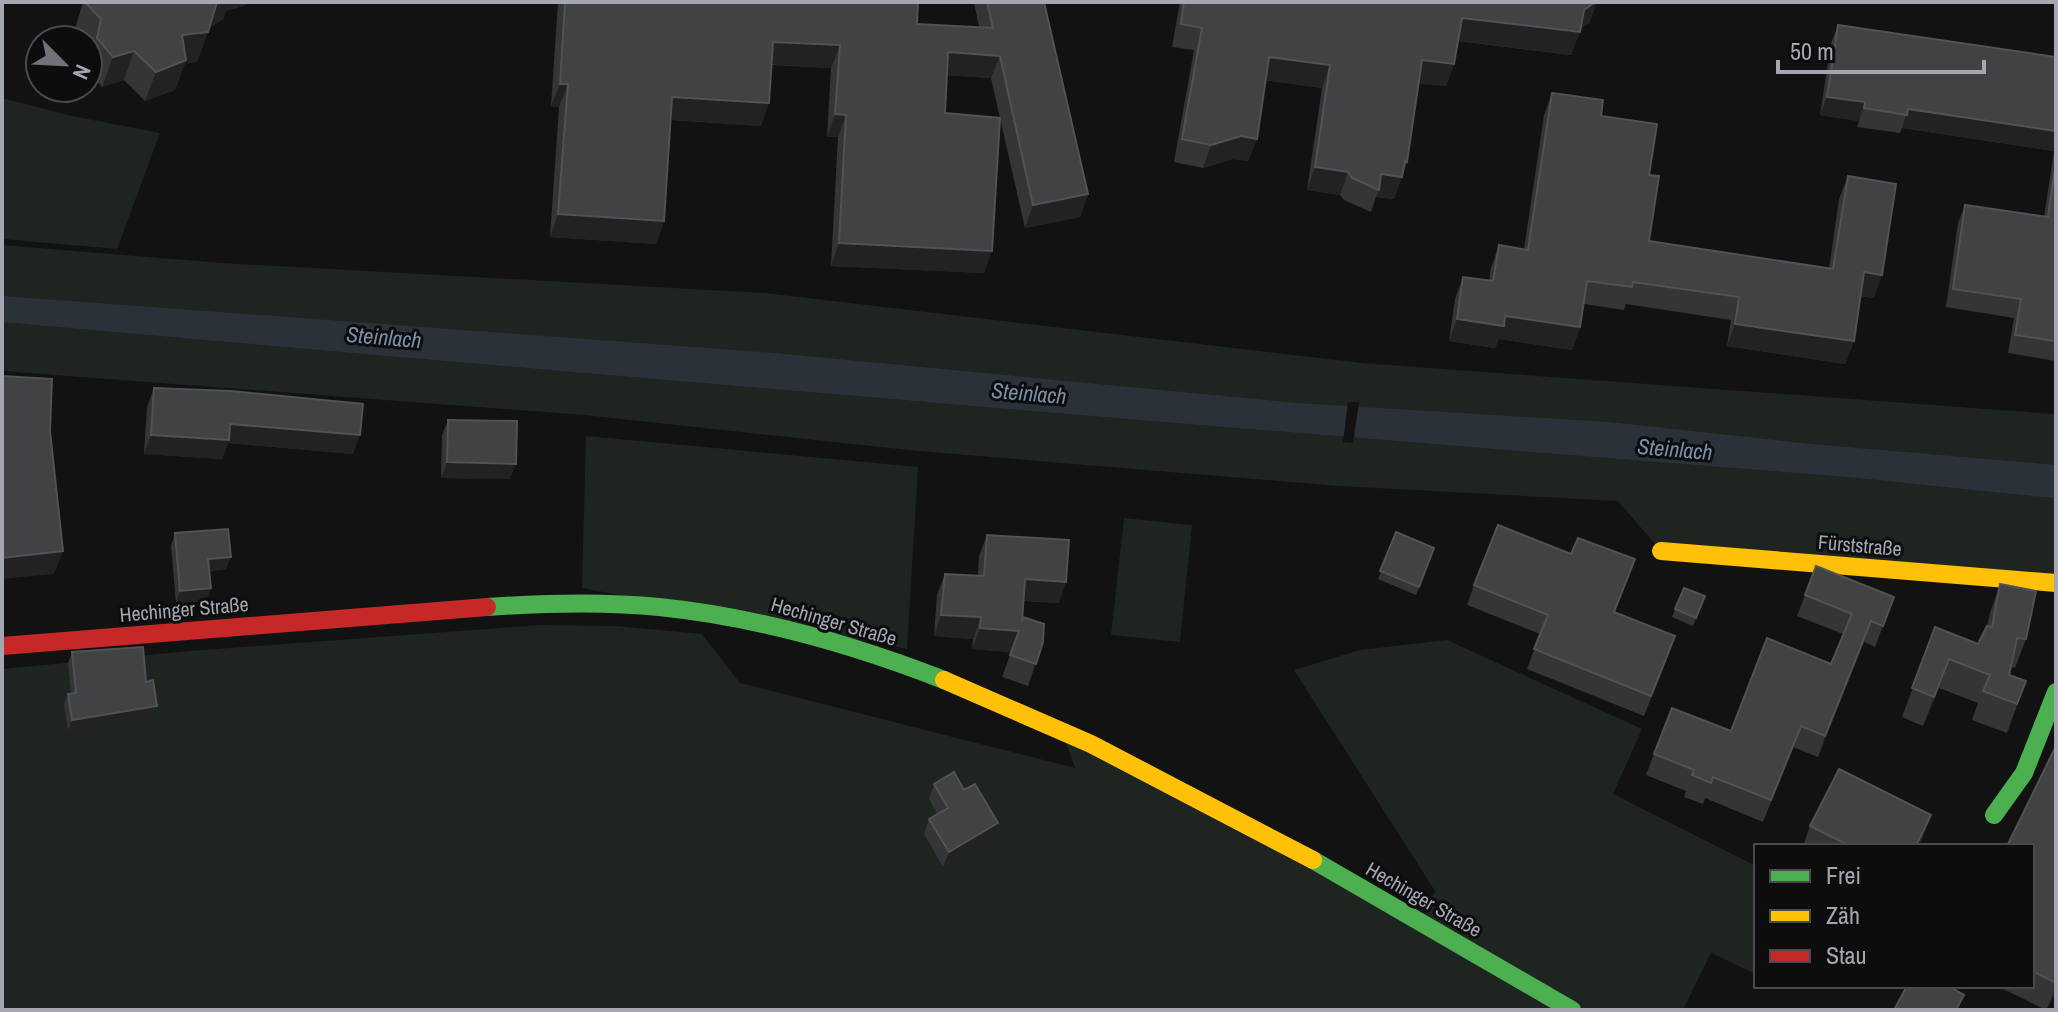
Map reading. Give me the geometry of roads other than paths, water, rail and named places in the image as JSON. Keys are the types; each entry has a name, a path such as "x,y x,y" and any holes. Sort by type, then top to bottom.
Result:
{"main road":[{"name":"Fürststraße","path":"1661,551 2056,583"},
{"name":"Hechinger Straße","path":"2,646 542,603 658,606 766,624 904,664 1086,741 1267,834 1572,1010"},
{"path":"1994,815 2008,802 2023,777 2056,692"}],"water":[{"name":"Steinlach","path":"2,296 774,353 1297,403 1609,422 1811,444 2056,465 2056,498 1830,476 2,322"}]}
